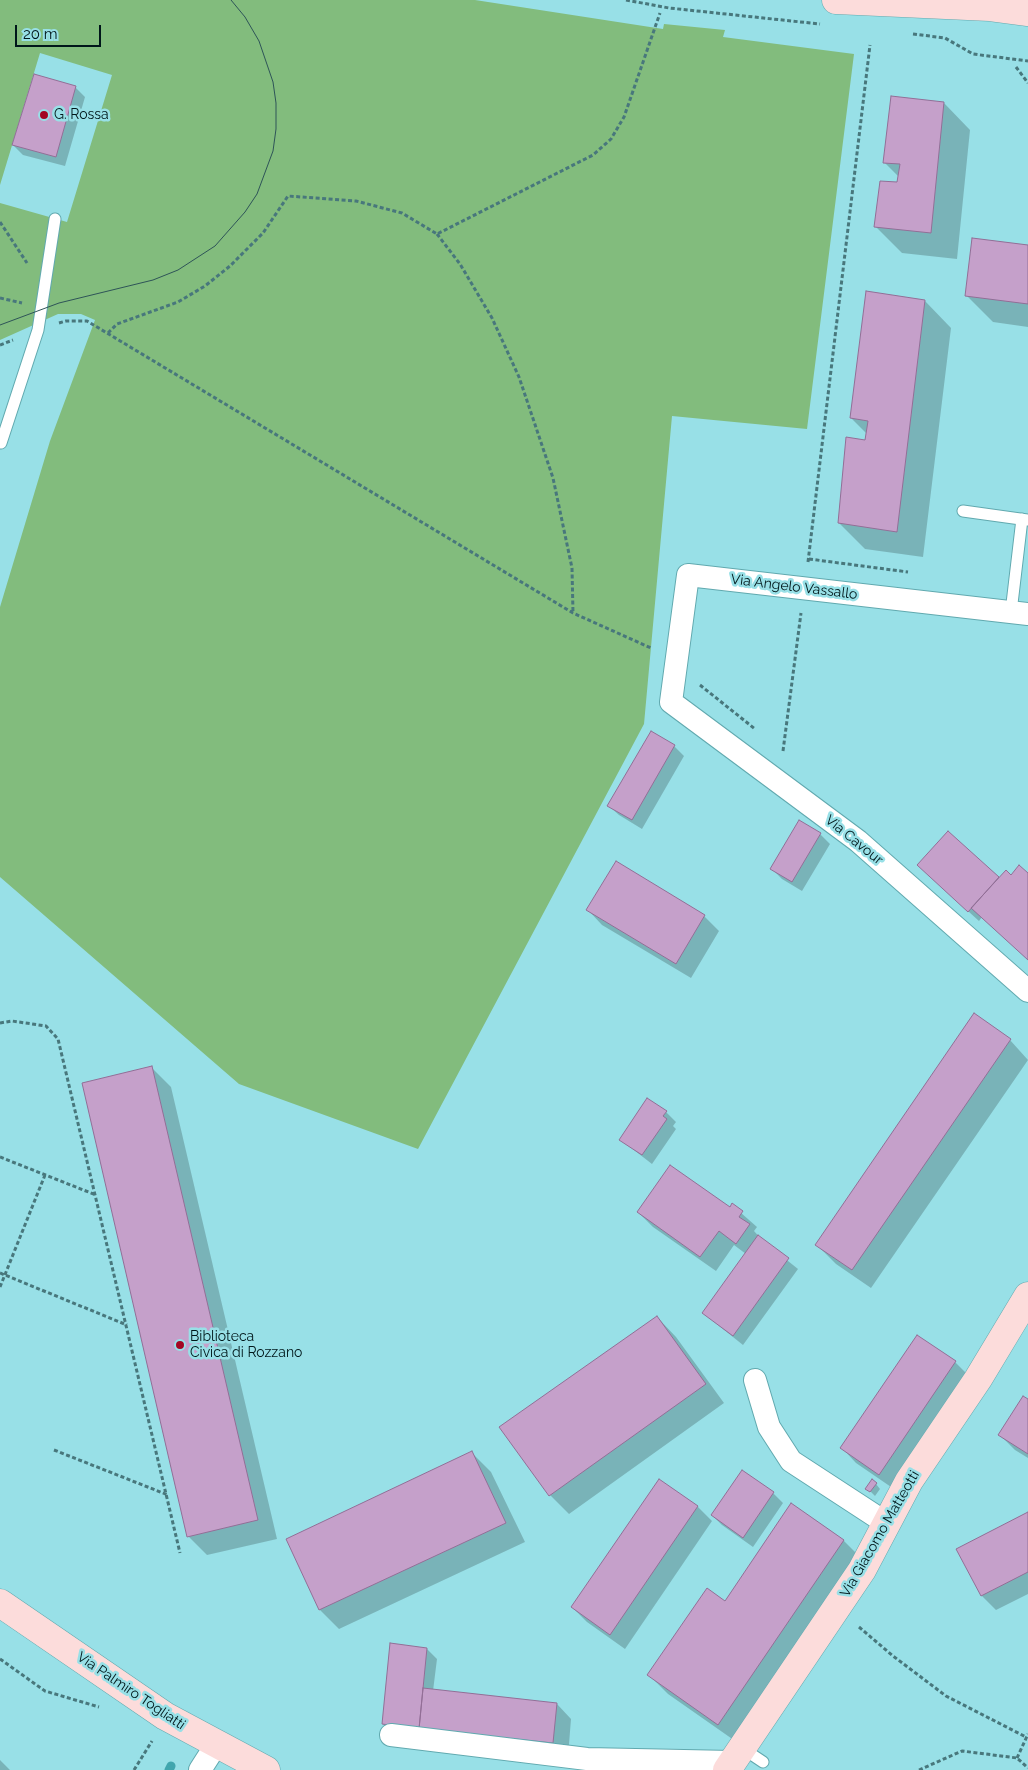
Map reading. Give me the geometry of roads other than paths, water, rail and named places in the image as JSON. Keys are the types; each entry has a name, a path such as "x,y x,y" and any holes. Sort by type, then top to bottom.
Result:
{"street":[{"path":"836,0 990,7 1028,12"},
{"path":"959,0 990,7"},
{"name":"Via Angelo Vassallo","path":"670,702 688,575 1020,613"},
{"name":"Via Cavour","path":"670,702 858,841 1028,991"},
{"name":"Via Giacomo Matteotti","path":"741,1760 862,1570 920,1464 978,1379 1028,1296"},
{"path":"755,1380 768,1427 791,1461 886,1524"},
{"name":"Via Palmiro Togliatti","path":"0,1603 165,1716 266,1770"},
{"path":"391,1734 587,1759 741,1760"},
{"path":"200,1770 216,1744"}],"lane":[{"path":"1,444 38,330 55,219"},
{"path":"963,511 1025,519 1020,613"}],"waterway":[{"path":"169,1770 171,1766"}],"tram line":[{"path":"0,325 59,303 153,280 178,270 215,246 245,212 257,194 273,151 276,129 276,103 273,82 259,41 245,17 231,0"}],"place":[{"name":"G. Rossa","path":"44,115"},
{"name":"Biblioteca Civica di Rozzano","path":"180,1345"}]}
